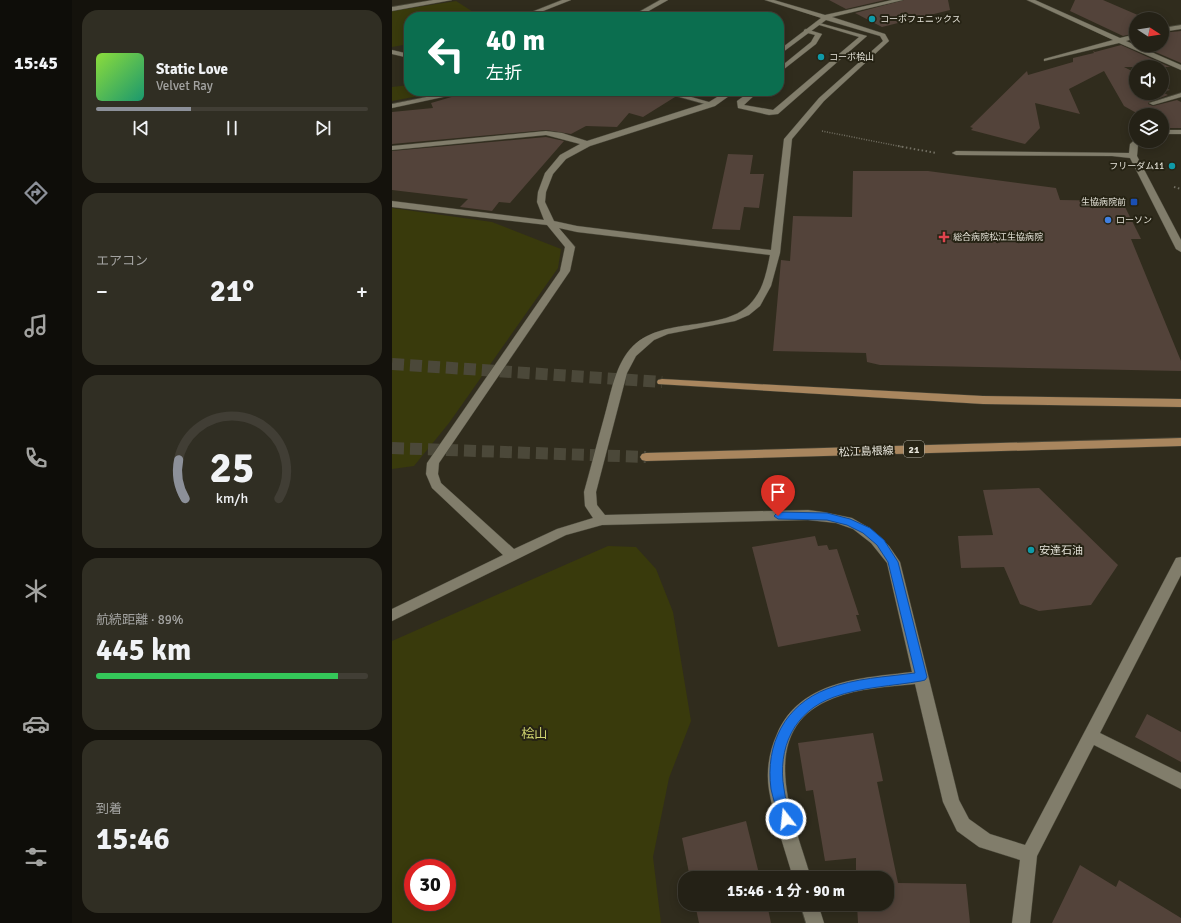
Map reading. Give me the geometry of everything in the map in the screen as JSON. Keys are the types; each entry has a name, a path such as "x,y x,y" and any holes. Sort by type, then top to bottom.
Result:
{"main road":[{"path":"662,382 983,400 1181,403"},
{"name":"松江島根線","path":"646,457 1181,442"}],"street":[{"path":"392,9 414,4 449,0"},
{"path":"536,12 568,0"},
{"path":"642,12 665,0"},
{"path":"784,49 826,17 900,0"},
{"path":"1030,0 1181,68"},
{"path":"602,520 591,506 590,492 622,373 629,360 638,347 661,334 729,320 748,311 756,305 769,279 775,253 788,139 797,126 824,98 886,41 883,35 773,1"},
{"path":"749,96 740,103 741,106 769,113 775,112 864,36 818,23"},
{"path":"1169,29 1181,27"},
{"path":"784,67 814,43 819,34 806,31"},
{"path":"1046,60 1129,38"},
{"path":"392,51 403,48"},
{"path":"392,51 404,55"},
{"path":"1153,103 1181,95"},
{"path":"392,106 442,96"},
{"path":"681,96 712,104"},
{"path":"512,555 436,485 432,474 433,463 565,271 570,247 550,223 541,202 542,192 549,173 563,157 587,144 712,104 724,96"},
{"path":"1169,132 1181,132"},
{"path":"392,148 546,133 560,134 587,144"},
{"path":"1134,148 1133,156 1181,249"},
{"path":"956,153 1112,154 1133,156"},
{"path":"392,204 550,223 576,230 775,253"},
{"path":"392,614 562,532 602,520 808,515 850,522 866,531 880,543 893,562 951,802 964,825 985,841 1029,855"},
{"path":"1021,923 1029,855 1181,562"},
{"path":"800,871 777,789 777,764 781,741 789,722 802,709 830,693 848,687 921,677"},
{"path":"1091,736 1181,781"},
{"path":"811,911 815,923"}],"path":[{"path":"843,135 930,154 956,153"}],"green space":[{"path":"456,1 473,12 404,12 404,45 392,47 392,11"},
{"path":"404,86 404,96 418,96 392,101 392,87"},
{"path":"392,208 492,222 561,249 558,268 449,423 414,466 392,469"},
{"name":"桧山","path":"608,546 636,547 656,569 673,612 691,721 669,778 653,857 661,923 392,923 392,641"}],"building":[{"path":"829,0 885,0 846,9"},
{"path":"904,0 948,0 950,10 882,27 855,13"},
{"path":"1075,0 1103,0 1131,12 1129,12 1129,35 1123,36 1070,11"},
{"path":"1181,31 1181,63 1155,52 1169,52 1169,32"},
{"path":"1121,45 1129,49 1129,52 1137,52 1154,60 1129,60 1129,67 1124,67 1129,70 1129,100 1154,100 1148,104 1153,106 1177,100 1181,102 1181,128 1169,128 1169,108 1129,109 1124,106 1104,71 1069,89 1080,114 1035,103 1040,128 1025,144 971,130 973,128 970,127 1027,71 1028,75 1073,62 1073,58 1094,53 1093,51 1095,52"},
{"path":"455,96 675,97 643,117 629,113 617,127 586,126 571,134 546,130 392,144 392,112 433,108 431,103"},
{"path":"546,137 564,141 510,203 499,202 492,211 460,207 468,199 392,190 392,151"},
{"path":"728,154 753,155 750,174 764,174 759,208 744,207 740,230 712,229"},
{"path":"853,171 928,171 1056,188 1060,200 1122,201 1141,239 1131,239 1181,361 1181,371 880,365 867,362 866,353 773,351 781,260 790,261 793,216 852,217"},
{"name":"安達石油","path":"1039,488 1118,565 1091,605 1039,611 1020,604 1004,567 961,568 958,536 993,535 983,490"},
{"path":"815,536 818,546 827,545 829,550 837,549 859,615 856,615 861,631 778,647 752,547"},
{"path":"1147,714 1181,732 1181,762 1135,737"},
{"path":"873,733 883,781 877,782 898,883 966,884 970,923 858,923 857,911 894,911 894,871 856,871 856,858 825,861 813,790 806,791 798,743"},
{"path":"746,821 758,871 689,871 682,838"},
{"path":"1080,865 1116,887 1119,880 1181,918 1181,923 1052,923"},
{"path":"696,911 768,911 771,923 699,923"}],"tunnel":[{"path":"392,364 662,382"},
{"path":"392,448 646,457"}],"place":[{"name":"コーポフェニックス","path":"872,19"},
{"name":"コーポ桧山","path":"821,57"},
{"name":"フリーダム11","path":"1172,166"},
{"name":"生協病院前","path":"1134,202"},
{"name":"ローソン","path":"1108,220"},
{"name":"総合病院松江生協病院","path":"944,237"},
{"name":"安達石油","path":"1031,550"}],"route":[{"path":"778,516 808,515 850,522 866,531 880,543 893,562 921,677 848,687 830,693 815,699 789,722 781,741 777,764 777,789 786,819"}]}
